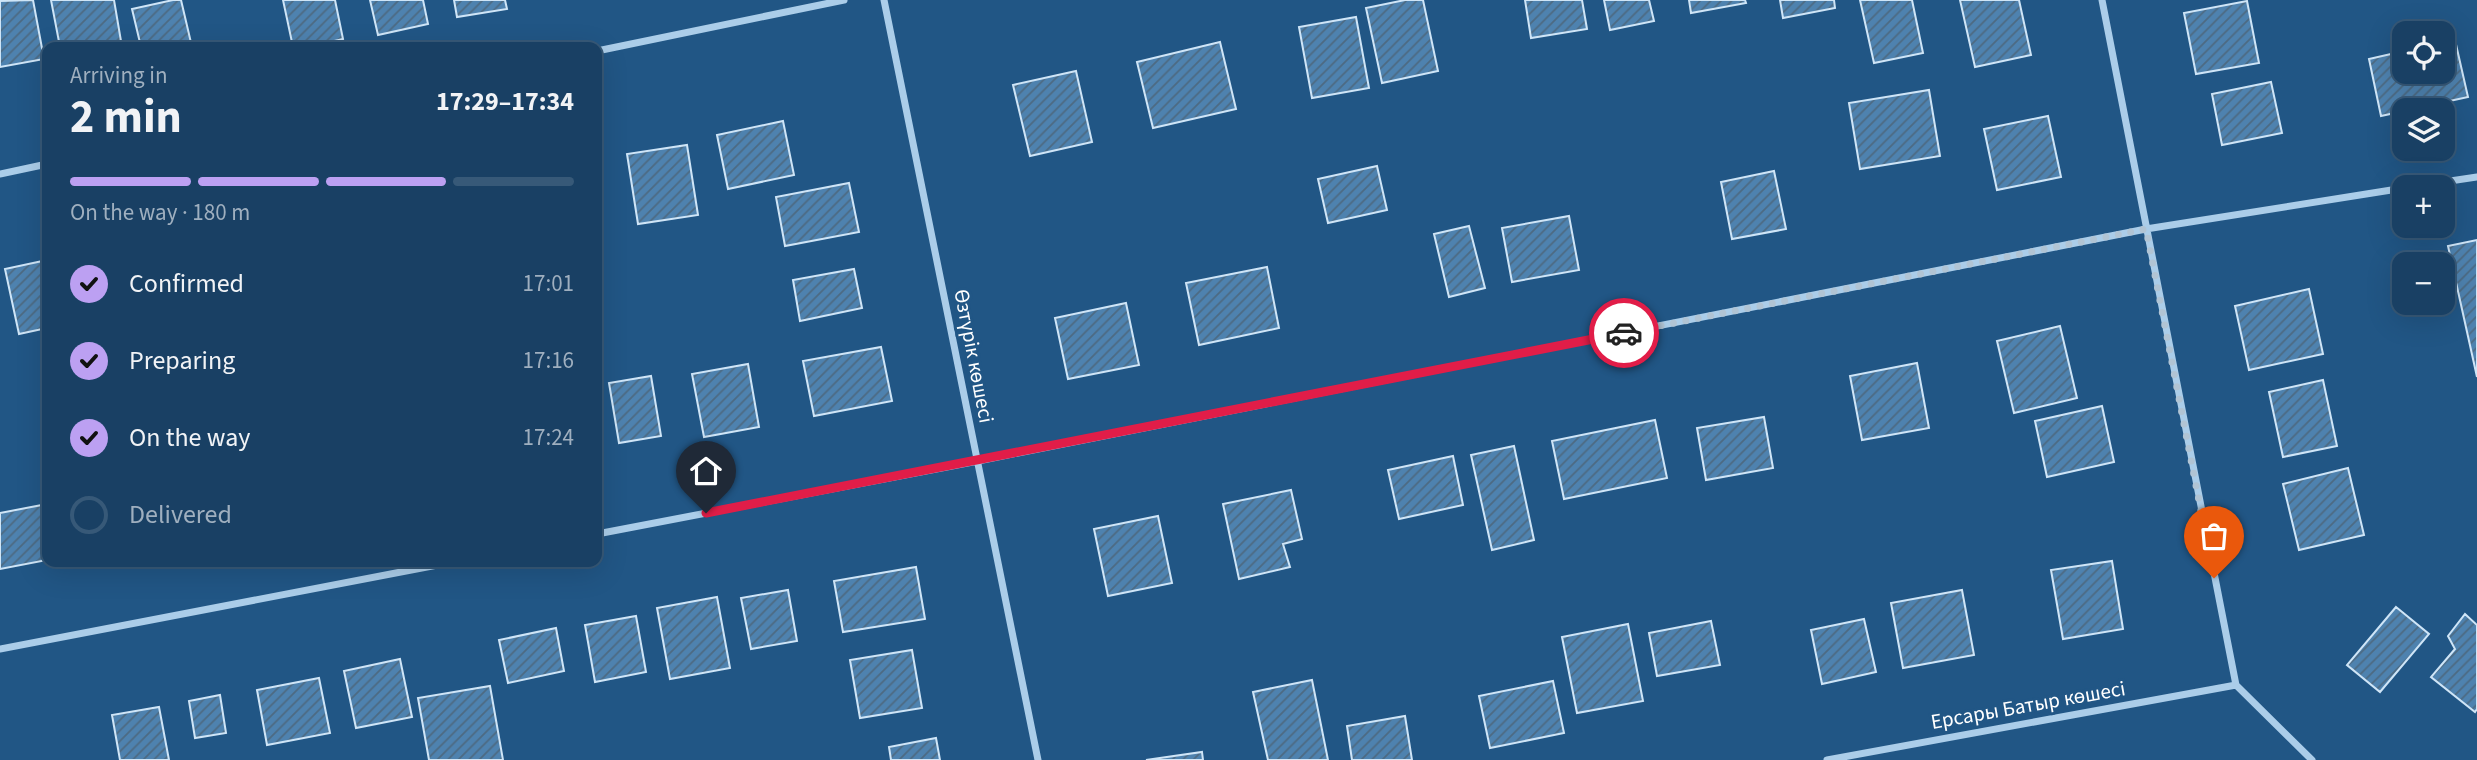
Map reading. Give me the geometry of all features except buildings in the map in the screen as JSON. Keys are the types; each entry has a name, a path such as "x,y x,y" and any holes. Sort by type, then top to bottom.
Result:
{"street":[{"path":"602,50 844,0"},
{"name":"Өзтүрік көшесі","path":"884,0 1038,760"},
{"path":"2102,0 2236,685 2312,760"},
{"path":"0,174 42,165"},
{"path":"2455,180 2477,177"},
{"path":"602,533 2146,229 2392,190"},
{"path":"0,649 427,567"},
{"name":"Ерсары Батыр көшесі","path":"1827,760 2236,685"}],"way so far":[{"path":"1624,333 2146,229 2214,578"}],"route":[{"path":"706,513 1624,333"}]}
